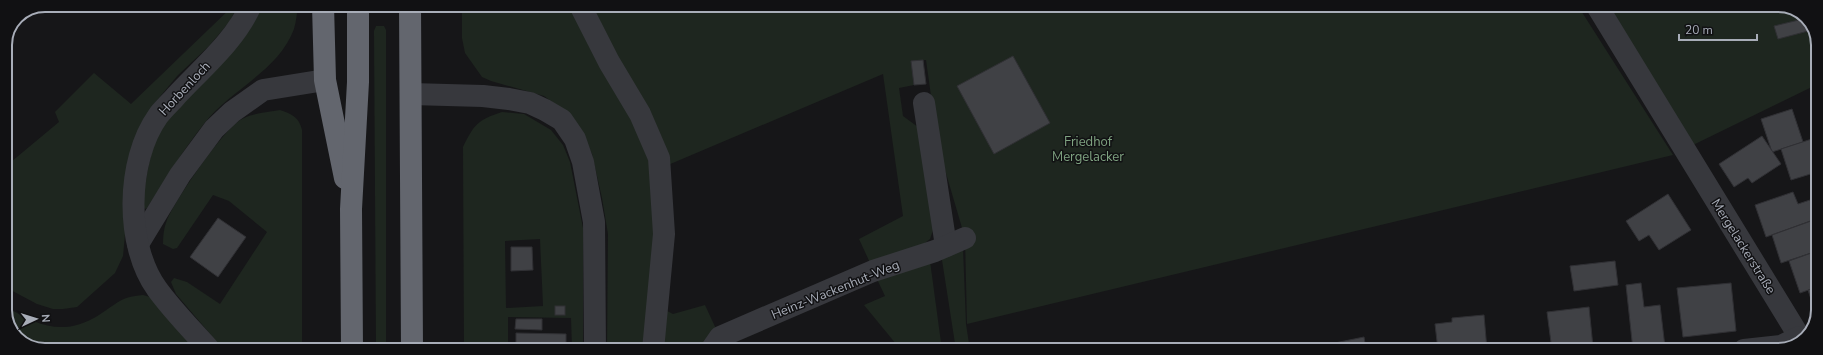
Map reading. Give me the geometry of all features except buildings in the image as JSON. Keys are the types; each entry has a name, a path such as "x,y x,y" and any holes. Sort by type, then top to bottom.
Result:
{"highway":[{"path":"323,12 325,80 352,208"},
{"path":"352,343 352,208 358,82 358,12"},
{"path":"410,12 412,343"}],"street":[{"name":"Horbenloch","path":"204,343 157,289 146,271 138,244 133,194 136,167 146,138 158,116 237,31 247,12"},
{"path":"584,12 609,62 640,114 659,158 664,234 654,343"},
{"name":"Mergelackerstraße","path":"1601,12 1798,336"},
{"path":"138,244 180,175 214,129 232,112 263,90 325,80"},
{"path":"411,94 509,98 530,103 562,120 575,139 583,162 594,222 595,343"},
{"name":"Heinz-Wackenhut-Weg","path":"716,343 720,337 873,271 955,242 924,103"}],"green space":[{"path":"227,12 234,12 230,21 209,46 178,75 153,105 125,234 123,256 115,273 77,307 53,309 37,304 12,291 12,161 59,122 55,112 94,73 131,104"},
{"path":"259,12 297,12 294,29 287,44 277,57 265,69 226,101 203,125 145,209 143,206 147,172 156,139 161,129 171,113 240,43 257,18"},
{"path":"462,12 578,12 649,151 657,228 644,343 607,343 608,234 592,154 582,132 567,113 544,96 482,77 465,53 462,38"},
{"name":"Friedhof Mergelacker","path":"591,12 1582,12 1673,155 967,324 965,238 938,146 926,60 911,61 914,85 899,88 903,116 922,130 936,221 930,239 916,250 871,265 859,239 903,216 883,74 668,165"},
{"path":"1609,12 1778,12 1794,16 1803,23 1810,37 1811,43 1811,87 1693,145"},
{"path":"376,26 384,26 386,30 386,343 376,343 374,31"},
{"path":"280,110 288,113 297,119 302,130 302,343 218,343 176,294 171,282 174,278 187,282 220,304 267,232 229,201 213,195 177,248 173,249 163,244 164,228 180,197 212,150 234,125 251,115"},
{"path":"502,112 524,114 551,130 563,145 570,162 583,228 583,343 572,343 571,318 508,317 508,343 464,343 463,147 470,133 477,124","holes":["540,239 543,306 506,308 505,241"]},
{"path":"963,248 966,324 969,343 955,343 942,260 947,253"},
{"path":"930,261 941,343 895,343 864,305 885,296 876,277"},
{"path":"143,295 150,297 192,343 39,342 29,339 20,332 16,326 12,312 12,310 29,319 51,326 74,326 99,315 124,299"},
{"path":"705,305 717,331 707,343 660,343 665,310 673,314"}]}
